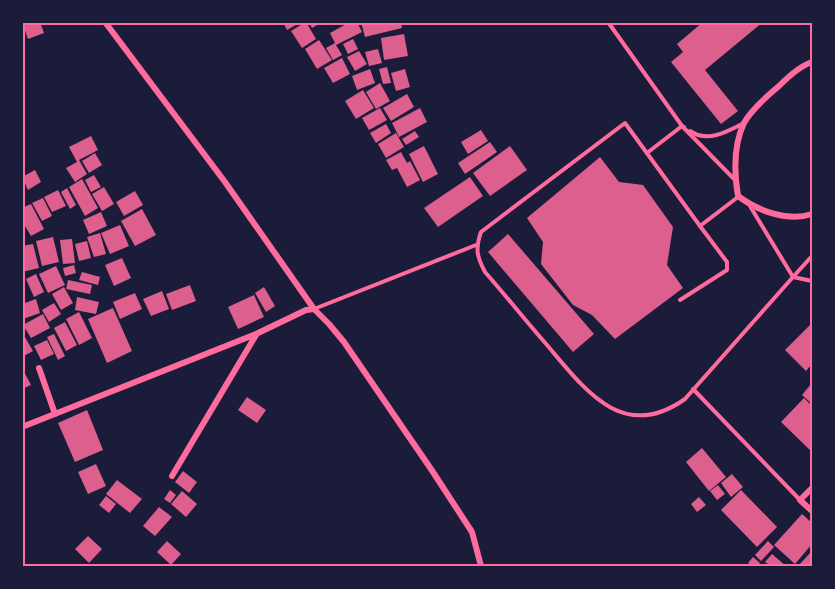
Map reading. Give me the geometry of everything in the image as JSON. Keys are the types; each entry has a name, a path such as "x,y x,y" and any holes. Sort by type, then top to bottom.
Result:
{"street":[{"path":"105,22 225,182 314,309 344,342 472,532 481,567"},
{"path":"813,62 789,76 745,122 735,157 738,196 750,205 792,217 813,214"},
{"path":"22,427 256,334 306,310 314,309"},
{"path":"172,476 256,334"},
{"path":"39,368 55,414"},
{"path":"813,488 800,500 813,511"}],"lane":[{"path":"608,22 682,126 735,180"},
{"path":"682,126 698,137 712,136 745,122"},
{"path":"680,300 727,270 728,266 625,123 481,232 476,245 477,256 485,272 581,385 605,405 623,413 643,416 668,410 685,399 813,256"},
{"path":"647,153 682,126"},
{"path":"700,226 738,196"},
{"path":"750,205 793,277 813,281"},
{"path":"314,309 476,245"},
{"path":"693,389 800,500"}],"building":[{"path":"22,22 40,22 44,33 28,39"},
{"path":"283,22 301,22 287,30"},
{"path":"306,22 316,39 302,48 291,31"},
{"path":"309,22 322,22 312,28"},
{"path":"350,22 357,22 362,32 336,45 342,55 333,60 326,48 335,43 330,33"},
{"path":"361,22 401,22 402,28 365,37"},
{"path":"703,22 763,22 705,70 738,111 721,124 671,62 683,52 677,44"},
{"path":"404,34 408,56 384,60 381,38"},
{"path":"353,39 358,49 348,54 343,44"},
{"path":"319,40 332,60 317,69 305,49"},
{"path":"378,49 382,63 369,66 365,52"},
{"path":"359,51 367,64 355,71 347,57"},
{"path":"342,58 350,74 333,83 324,68"},
{"path":"387,67 391,83 383,84 379,69"},
{"path":"370,69 375,83 357,90 352,76"},
{"path":"405,69 410,87 396,91 391,73"},
{"path":"380,83 390,101 376,109 366,92"},
{"path":"363,90 374,108 356,119 345,101"},
{"path":"407,94 414,107 391,121 383,108"},
{"path":"380,108 387,120 369,130 362,118"},
{"path":"420,108 427,122 399,137 392,123"},
{"path":"386,124 391,133 376,143 370,133"},
{"path":"481,130 488,141 468,154 461,142"},
{"path":"415,131 419,137 406,145 402,139"},
{"path":"396,133 404,147 386,158 378,144"},
{"path":"91,136 98,150 79,160 87,174 75,182 66,168 77,162 69,147"},
{"path":"490,142 497,152 465,174 458,163"},
{"path":"424,146 438,174 423,182 409,154"},
{"path":"510,146 527,170 490,196 473,173"},
{"path":"401,152 407,163 410,161 420,180 407,187 397,168 392,170 386,160"},
{"path":"95,153 102,165 89,173 82,161"},
{"path":"600,157 619,182 643,185 673,227 667,265 683,288 615,339 592,315 573,305 541,264 543,242 527,218"},
{"path":"35,170 41,182 28,190 22,177"},
{"path":"94,175 101,187 91,192 85,180"},
{"path":"470,177 483,196 438,227 424,208"},
{"path":"82,179 98,208 85,216 69,187"},
{"path":"104,187 114,204 102,211 92,194"},
{"path":"67,188 76,205 70,209 61,192"},
{"path":"58,190 66,206 52,212 44,197"},
{"path":"135,191 143,205 124,216 116,202"},
{"path":"43,198 52,216 42,221 32,203"},
{"path":"31,204 44,229 31,236 22,221 22,208"},
{"path":"142,209 156,235 135,246 121,221"},
{"path":"101,212 107,226 89,234 83,220"},
{"path":"120,225 129,246 110,254 101,233"},
{"path":"100,233 106,254 94,257 87,237"},
{"path":"508,234 594,334 573,352 488,252"},
{"path":"53,237 59,262 42,266 36,241"},
{"path":"72,239 75,263 63,264 60,240"},
{"path":"87,241 91,258 79,261 75,244"},
{"path":"33,244 39,268 22,272 22,246"},
{"path":"122,258 131,278 114,286 105,265"},
{"path":"74,265 76,273 65,276 63,268"},
{"path":"56,266 65,285 48,293 39,274"},
{"path":"82,272 100,277 98,285 79,280"},
{"path":"36,274 44,292 34,297 26,279"},
{"path":"68,280 92,285 90,294 66,289"},
{"path":"190,285 196,301 172,310 166,294"},
{"path":"64,287 73,303 61,310 52,294"},
{"path":"264,287 275,306 266,312 255,293"},
{"path":"162,291 169,309 151,316 143,299"},
{"path":"135,293 142,309 120,319 113,302"},
{"path":"254,295 264,317 238,329 228,307"},
{"path":"77,297 99,302 96,314 75,310"},
{"path":"36,299 40,313 23,319 22,304"},
{"path":"54,303 61,314 49,322 42,310"},
{"path":"113,308 132,351 107,363 88,319"},
{"path":"79,312 92,338 79,345 66,319"},
{"path":"43,314 50,328 31,338 23,325"},
{"path":"65,322 77,345 66,351 54,328"},
{"path":"812,323 812,364 806,371 785,350"},
{"path":"22,332 33,351 22,357"},
{"path":"54,334 65,356 58,360 47,337"},
{"path":"47,340 54,354 41,360 34,346"},
{"path":"22,368 31,385 22,389"},
{"path":"811,384 812,386 812,404 802,395"},
{"path":"247,397 266,410 257,423 238,410"},
{"path":"804,398 812,406 812,452 781,422"},
{"path":"87,410 103,450 75,462 58,423"},
{"path":"702,448 726,477 709,491 686,462"},
{"path":"96,464 106,486 88,494 78,472"},
{"path":"183,471 197,482 189,493 175,482"},
{"path":"732,474 743,487 731,497 721,483"},
{"path":"117,480 142,499 130,513 106,494"},
{"path":"718,485 725,494 717,500 710,491"},
{"path":"170,490 176,495 170,503 164,499"},
{"path":"741,490 777,527 757,547 721,510"},
{"path":"182,491 197,504 186,517 171,504"},
{"path":"106,496 116,504 109,513 99,505"},
{"path":"699,497 706,505 697,512 691,504"},
{"path":"159,507 172,517 155,536 143,526"},
{"path":"802,514 812,523 812,544 795,564 774,545"},
{"path":"88,536 102,549 89,563 75,549"},
{"path":"167,541 181,554 171,565 157,552"},
{"path":"768,541 774,547 761,561 755,555"},
{"path":"812,551 812,566 798,566"},
{"path":"772,554 786,566 771,566 765,562"},
{"path":"753,557 760,563 757,566 748,563"}]}
